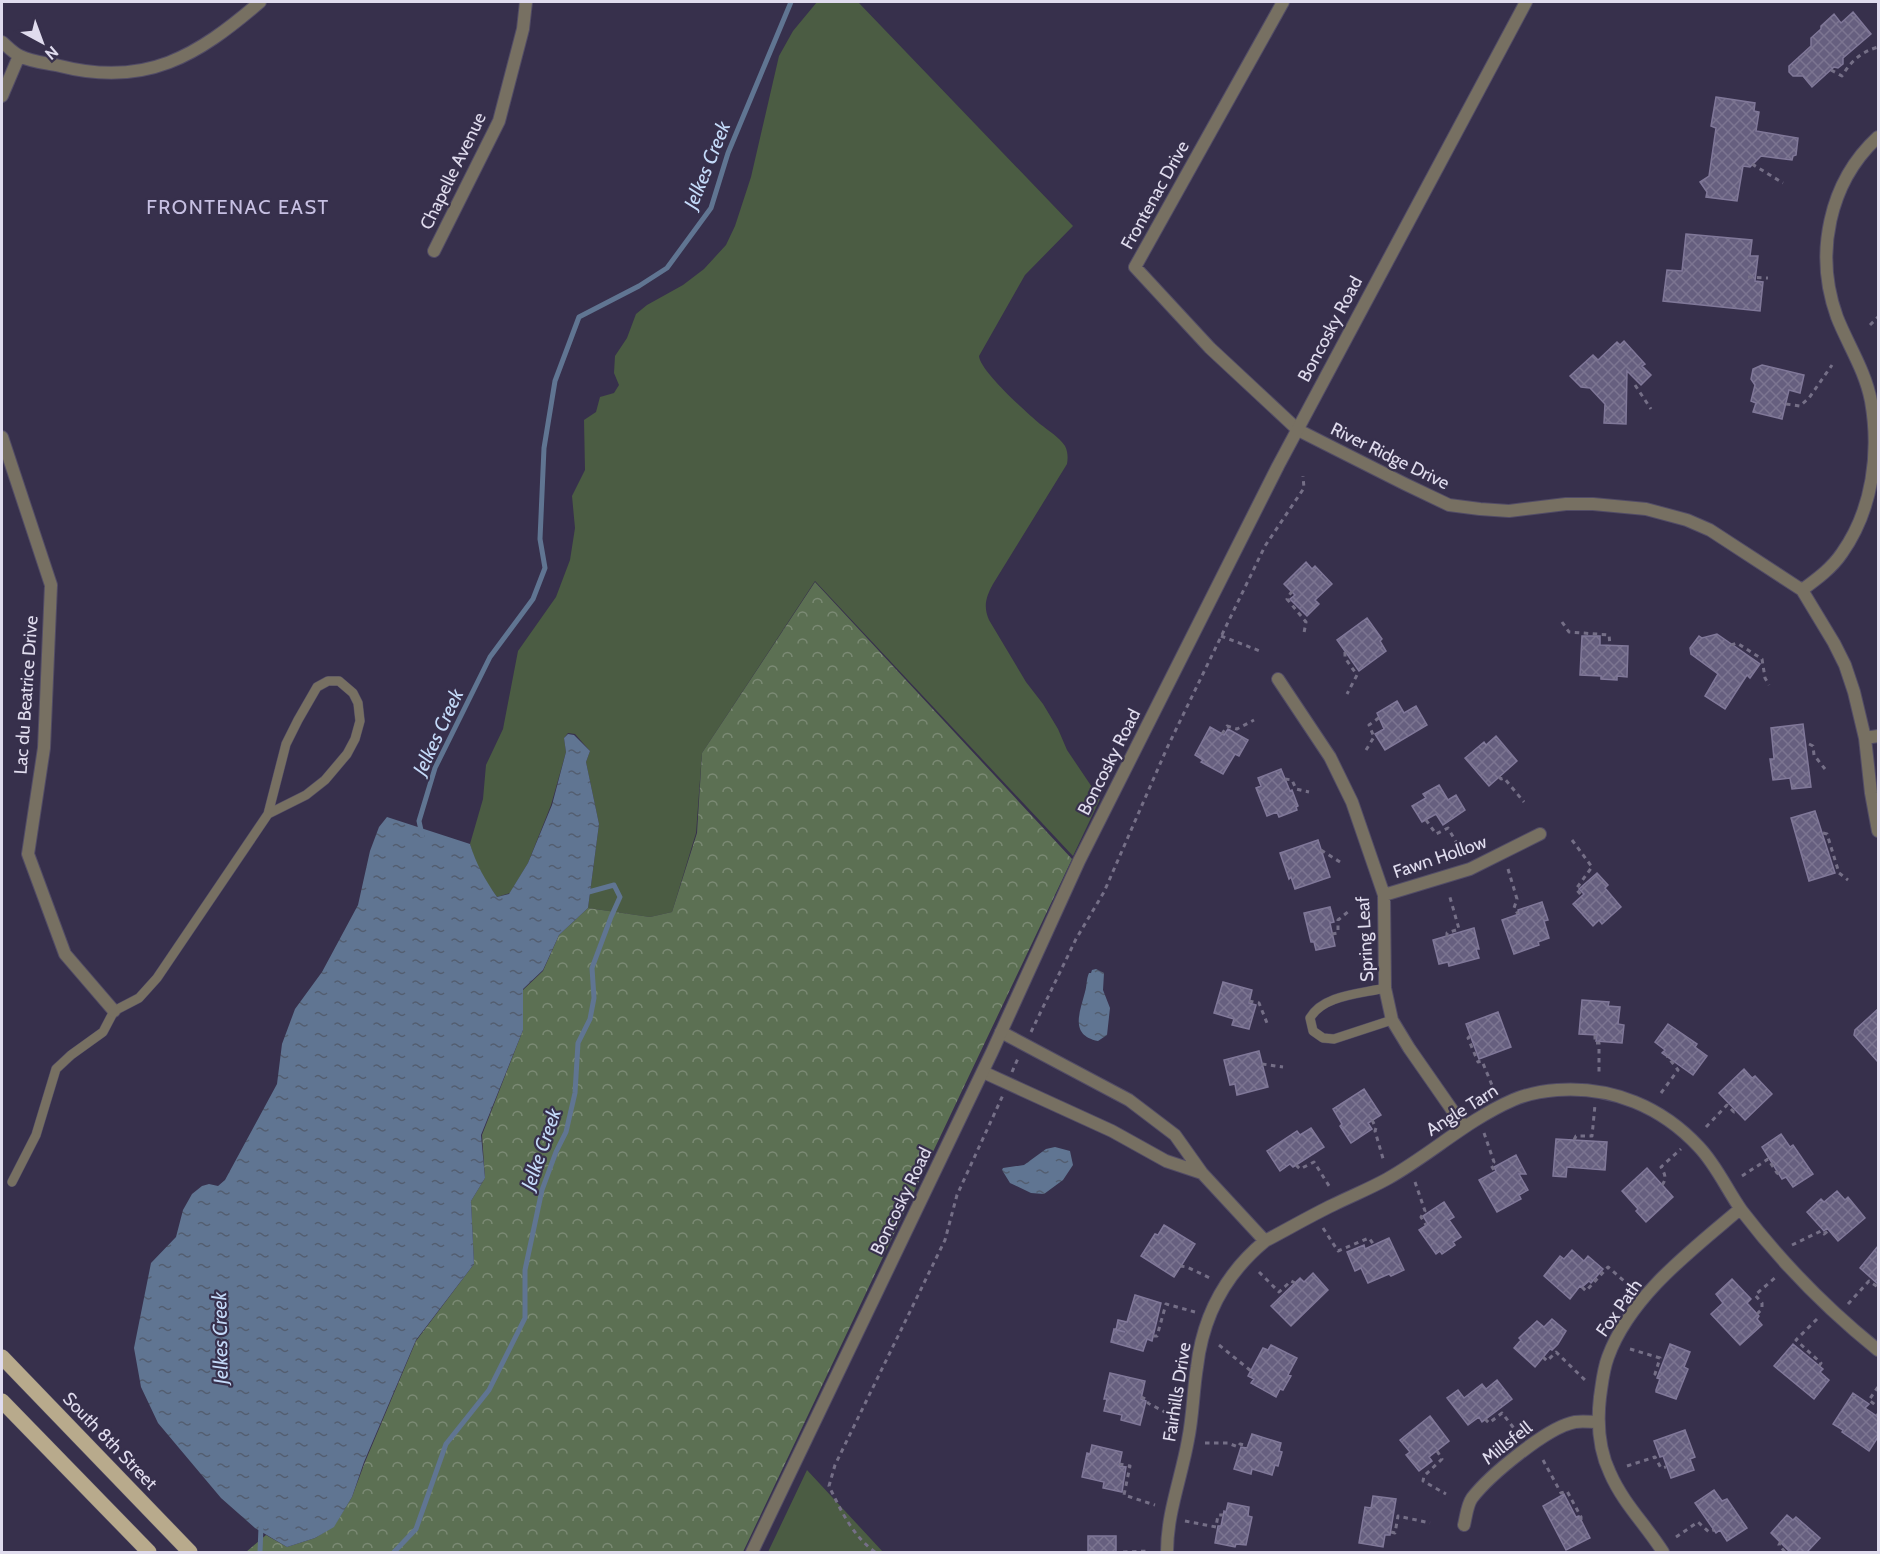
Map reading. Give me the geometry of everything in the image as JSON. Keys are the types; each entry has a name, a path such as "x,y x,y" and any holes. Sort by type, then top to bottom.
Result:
{"main road":[{"name":"South 8th Street","path":"2,1357 190,1552"},
{"path":"2,1401 149,1552"}],"street":[{"path":"2,42 19,56 93,74 126,74 158,67 192,54 230,28 260,2"},
{"name":"Chapelle Avenue","path":"434,251 499,121 523,30 526,2"},
{"name":"Frontenac Drive","path":"1283,2 1135,267 1210,348 1298,430"},
{"name":"Boncosky Road","path":"752,1552 983,1072 1084,851 1278,466 1526,2"},
{"path":"2,96 19,56"},
{"path":"1802,590 1823,575 1842,554 1855,530 1869,494 1877,454 1871,400 1861,367 1837,316 1827,276 1826,247 1829,220 1845,180 1854,165 1878,137"},
{"name":"River Ridge Drive","path":"1298,430 1449,505 1509,511 1566,504 1593,504 1646,509 1687,520 1710,530 1802,590 1845,665 1865,738 1878,831"},
{"name":"Lac du Beatrice Drive","path":"2,436 51,585 44,748 28,854 65,954 114,1011"},
{"name":"Spring Leaf","path":"1278,680 1330,757 1352,802 1383,895 1385,988 1392,1020 1464,1127"},
{"path":"1865,738 1878,736"},
{"name":"Fawn Hollow","path":"1383,895 1470,869 1540,834"},
{"path":"1001,1032 1129,1100 1174,1135 1202,1173 1265,1241"},
{"path":"983,1072 1112,1131 1166,1161 1202,1173"},
{"name":"Angle Tarn","path":"1265,1241 1387,1179 1426,1155 1464,1127 1516,1098 1545,1091 1598,1090 1619,1096 1656,1112 1681,1129 1718,1170 1740,1209 1773,1250 1822,1302 1878,1350"},
{"name":"Fox Path","path":"1663,1552 1632,1512 1609,1472 1602,1449 1598,1422 1603,1377 1608,1357 1621,1330 1639,1305 1691,1249 1740,1209"},
{"name":"Fairhills Drive","path":"1167,1552 1167,1529 1188,1442 1197,1365 1208,1319 1218,1294 1227,1281 1250,1254 1265,1241"},
{"name":"Millsfell","path":"1464,1525 1470,1500 1487,1482 1531,1445 1552,1431 1575,1422 1598,1422"}],"lane":[{"path":"12,1182 36,1135 56,1069 103,1032 114,1011 139,998 157,978 268,814 286,744 317,687 328,681 339,681 353,693 358,703 360,721 355,740 341,762 325,780 306,795 268,814"},
{"path":"1385,988 1326,1002 1315,1009 1310,1018 1313,1031 1323,1038 1334,1039 1392,1020"}],"path":[{"path":"1831,70 1842,76 1849,63 1863,53 1878,47"},
{"path":"1752,164 1783,183"},
{"path":"1748,277 1768,278"},
{"path":"1870,325 1878,317"},
{"path":"1786,404 1800,406 1809,398 1832,365"},
{"path":"1635,385 1652,409"},
{"path":"875,1552 862,1543 843,1515 829,1486 835,1464 945,1240 957,1195 1025,1045 1076,939 1104,892 1167,748 1265,546 1304,488 1303,476"},
{"path":"1292,591 1287,598 1306,622 1304,633"},
{"path":"1562,622 1569,632 1609,635 1610,645"},
{"path":"1221,636 1260,651"},
{"path":"1731,645 1737,643 1762,658 1765,678 1769,685"},
{"path":"1345,652 1345,658 1357,675 1347,693"},
{"path":"1366,750 1374,737 1369,725 1380,717"},
{"path":"1222,734 1227,726 1237,729 1254,720"},
{"path":"1809,744 1813,746 1814,755 1825,769"},
{"path":"1499,777 1504,778 1524,802"},
{"path":"1285,779 1292,780 1296,789 1310,792"},
{"path":"1426,820 1436,834 1448,828 1463,854"},
{"path":"1823,833 1827,834 1839,873 1848,880"},
{"path":"1572,840 1592,867 1576,889 1582,896"},
{"path":"1321,850 1340,862"},
{"path":"1508,869 1517,899 1514,908 1518,914"},
{"path":"1447,937 1446,933 1459,929 1449,894"},
{"path":"1332,934 1338,933 1338,920 1349,911"},
{"path":"1249,1001 1259,1004 1267,1023"},
{"path":"1595,1035 1595,1043 1599,1043 1599,1073"},
{"path":"1470,1036 1468,1038 1478,1062 1482,1061 1494,1090"},
{"path":"1661,1093 1678,1070 1667,1056"},
{"path":"1262,1064 1283,1067"},
{"path":"1574,1140 1576,1136 1592,1136 1595,1105"},
{"path":"1706,1127 1727,1105 1734,1112 1738,1109"},
{"path":"1372,1120 1384,1162"},
{"path":"1484,1133 1494,1162 1491,1166 1495,1172"},
{"path":"1662,1185 1666,1176 1661,1167 1682,1149"},
{"path":"1742,1176 1768,1159 1776,1173 1779,1174"},
{"path":"1296,1165 1300,1169 1314,1162 1331,1189"},
{"path":"1415,1182 1425,1211 1421,1217 1426,1225"},
{"path":"1323,1228 1338,1251 1369,1238 1374,1245"},
{"path":"1792,1245 1821,1231 1824,1234 1829,1230"},
{"path":"1180,1266 1212,1280"},
{"path":"1582,1287 1586,1291 1608,1267 1631,1287"},
{"path":"1259,1272 1279,1292 1291,1281 1295,1283"},
{"path":"1757,1314 1762,1309 1762,1303 1755,1295 1776,1277"},
{"path":"1848,1304 1869,1281 1878,1287"},
{"path":"1153,1336 1157,1336 1166,1304 1195,1312"},
{"path":"1817,1319 1796,1340 1821,1363 1819,1366"},
{"path":"1219,1345 1251,1371"},
{"path":"1630,1349 1660,1358 1656,1374 1658,1375"},
{"path":"1543,1357 1547,1361 1556,1352 1586,1381"},
{"path":"1878,1387 1869,1400 1878,1407"},
{"path":"1141,1397 1176,1418"},
{"path":"1485,1419 1489,1423 1502,1413 1520,1436"},
{"path":"1205,1443 1248,1446"},
{"path":"1437,1450 1442,1459 1424,1476 1423,1481 1446,1494"},
{"path":"1627,1466 1655,1457 1661,1468 1666,1467"},
{"path":"1543,1460 1561,1493 1567,1491 1581,1520"},
{"path":"1119,1464 1130,1466 1124,1495 1155,1505"},
{"path":"1185,1521 1216,1527 1218,1515 1223,1515"},
{"path":"1391,1532 1395,1533 1398,1516 1430,1523"},
{"path":"1676,1537 1698,1522 1709,1532 1714,1530"},
{"path":"1781,1541 1779,1545 1785,1552"},
{"path":"1123,1552 1150,1551"}],"green space":[{"path":"817,2 858,2 1073,226 1025,275 979,356 981,363 1005,392 1063,443 1068,457 1067,464 993,584 986,606 989,620 1026,682 1058,729 1067,750 1100,799 1073,856 815,581 702,753 696,833 672,912 650,917 588,908 599,824 586,762 590,751 575,734 568,733 564,738 566,752 551,805 528,863 510,893 497,897 475,861 470,844 483,799 486,765 503,729 518,651 556,597 570,560 575,528 572,496 585,470 584,420 596,412 600,397 614,393 619,385 614,373 615,356 627,338 636,314 704,269 726,245 735,226 751,177 779,56 793,31"},
{"path":"815,582 1072,859 743,1552 246,1552 266,1535 287,1547 315,1538 334,1526 352,1497 416,1341 474,1264 471,1201 485,1178 482,1135 523,1030 523,990 543,971 559,935 588,908 650,917 672,912 697,833 702,753"},
{"path":"807,1470 883,1552 768,1552"}],"water":[{"path":"568,734 574,735 590,751 586,762 599,824 588,908 559,935 543,970 523,989 523,1030 481,1135 485,1178 471,1201 474,1264 416,1340 364,1462 352,1497 334,1527 315,1538 287,1547 255,1528 221,1498 158,1423 141,1387 134,1348 151,1263 176,1237 183,1210 192,1194 202,1186 209,1184 218,1186 225,1180 277,1084 282,1044 295,1009 322,972 358,905 370,851 379,827 387,817 470,844 481,872 497,897 509,894 528,863 552,805 566,752 564,738"},
{"path":"1096,969 1104,973 1103,990 1110,1008 1107,1035 1098,1041 1083,1034 1079,1022 1088,976 1092,970"},
{"path":"1055,1147 1070,1151 1073,1165 1063,1180 1044,1194 1031,1193 1010,1183 1002,1170 1024,1165 1046,1149"}],"building":[{"path":"1853,12 1871,34 1843,58 1843,64 1838,68 1834,67 1812,87 1803,76 1793,76 1789,72 1789,66 1811,46 1811,38 1821,29 1821,26 1834,14 1841,23"},
{"path":"1716,97 1755,103 1754,111 1759,112 1756,131 1798,138 1796,155 1792,160 1761,156 1750,167 1743,166 1737,201 1706,197 1707,192 1700,182 1709,176 1716,128 1711,126"},
{"path":"1686,234 1752,240 1750,256 1758,256 1755,281 1763,282 1760,311 1663,301 1667,270 1682,271"},
{"path":"1624,341 1645,364 1642,366 1651,375 1641,385 1627,371 1626,424 1604,423 1605,404 1590,388 1581,387 1570,376 1593,355 1598,360 1617,342 1620,345"},
{"path":"1762,365 1804,375 1800,393 1789,390 1782,419 1753,412 1756,403 1751,401 1755,385 1751,379 1753,369"},
{"path":"1306,562 1312,569 1315,566 1332,584 1315,600 1319,604 1307,616 1290,599 1295,595 1284,584"},
{"path":"1367,618 1382,639 1380,641 1386,651 1359,671 1337,640"},
{"path":"1717,634 1760,664 1750,678 1747,675 1725,709 1705,696 1718,674 1691,654 1690,648 1699,636 1702,638"},
{"path":"1582,636 1600,636 1600,645 1628,646 1627,677 1617,676 1617,680 1601,679 1601,676 1580,675"},
{"path":"1397,701 1404,713 1416,706 1427,725 1385,750 1375,734 1384,729 1377,713"},
{"path":"1803,724 1811,787 1792,789 1790,778 1773,780 1770,759 1774,759 1771,728"},
{"path":"1210,727 1224,735 1228,729 1248,740 1239,756 1235,754 1223,774 1201,762 1203,760 1195,755"},
{"path":"1496,736 1517,761 1489,786 1465,758 1484,742 1486,745"},
{"path":"1281,769 1290,791 1292,790 1298,806 1297,810 1279,817 1277,812 1267,816 1256,788 1261,786 1258,778"},
{"path":"1439,785 1448,800 1456,795 1465,810 1443,825 1436,814 1422,822 1412,806 1426,798 1423,794"},
{"path":"1815,811 1835,873 1809,881 1791,818"},
{"path":"1318,840 1330,877 1295,889 1280,853"},
{"path":"1597,873 1608,885 1605,888 1621,907 1602,924 1599,920 1593,926 1573,904 1584,894 1579,889"},
{"path":"1542,902 1548,920 1544,921 1549,938 1538,942 1539,945 1514,954 1502,920 1519,914 1518,910"},
{"path":"1330,907 1334,922 1330,923 1335,946 1316,950 1314,942 1311,942 1304,913"},
{"path":"1474,928 1479,958 1449,966 1448,962 1439,964 1433,940"},
{"path":"1223,982 1252,990 1249,1003 1256,1005 1249,1029 1232,1025 1234,1019 1214,1013"},
{"path":"1582,1000 1609,1002 1608,1006 1620,1007 1618,1024 1624,1025 1622,1043 1596,1041 1597,1035 1579,1034"},
{"path":"1878,1009 1878,1062 1854,1035 1855,1030"},
{"path":"1498,1012 1511,1047 1479,1059 1466,1024"},
{"path":"1668,1024 1697,1044 1695,1047 1707,1056 1693,1075 1662,1053 1665,1050 1655,1042"},
{"path":"1259,1051 1268,1087 1237,1095 1235,1084 1230,1085 1224,1060"},
{"path":"1744,1069 1752,1078 1755,1076 1772,1094 1745,1120 1719,1093"},
{"path":"1364,1089 1381,1115 1368,1123 1372,1129 1351,1143 1333,1109"},
{"path":"1311,1128 1324,1147 1293,1167 1290,1164 1280,1171 1267,1151 1297,1131 1300,1135"},
{"path":"1781,1134 1790,1147 1793,1145 1813,1174 1793,1187 1786,1177 1782,1179 1762,1147"},
{"path":"1556,1139 1607,1142 1605,1170 1567,1167 1566,1177 1553,1176"},
{"path":"1516,1155 1526,1174 1519,1174 1528,1190 1519,1195 1521,1199 1497,1212 1479,1180 1496,1171 1494,1167"},
{"path":"1647,1168 1673,1197 1646,1222 1622,1191"},
{"path":"1837,1191 1845,1200 1848,1197 1865,1218 1838,1241 1827,1228 1824,1231 1807,1212 1821,1199 1824,1202"},
{"path":"1444,1202 1454,1217 1449,1220 1461,1237 1453,1242 1455,1245 1442,1254 1440,1251 1436,1254 1419,1230 1428,1224 1423,1216"},
{"path":"1164,1225 1195,1244 1174,1277 1141,1256 1155,1234 1158,1235"},
{"path":"1389,1238 1404,1270 1368,1283 1361,1268 1355,1271 1347,1252 1364,1245 1365,1249"},
{"path":"1878,1246 1878,1284 1860,1268"},
{"path":"1572,1250 1584,1261 1588,1256 1603,1269 1591,1283 1589,1281 1582,1287 1580,1286 1570,1299 1544,1276 1560,1256 1564,1259"},
{"path":"1313,1273 1328,1290 1291,1326 1271,1306 1300,1278 1304,1282"},
{"path":"1732,1279 1751,1299 1747,1303 1759,1316 1757,1319 1762,1325 1740,1345 1711,1314 1723,1303 1716,1294"},
{"path":"1135,1295 1161,1303 1152,1341 1147,1339 1143,1351 1111,1342 1114,1329 1116,1330 1118,1320 1127,1322"},
{"path":"1552,1319 1566,1331 1558,1344 1552,1350 1550,1349 1535,1367 1514,1348 1521,1340 1519,1338 1537,1321 1544,1327"},
{"path":"1670,1344 1690,1352 1684,1367 1688,1369 1676,1399 1656,1392 1660,1379 1657,1378"},
{"path":"1793,1344 1823,1369 1820,1372 1829,1380 1814,1399 1774,1366"},
{"path":"1271,1345 1297,1358 1288,1375 1291,1376 1276,1397 1251,1383 1254,1379 1248,1376 1263,1348 1268,1350"},
{"path":"1110,1373 1145,1381 1141,1399 1146,1401 1140,1425 1121,1420 1122,1415 1104,1411 1107,1399 1104,1399"},
{"path":"1497,1380 1512,1399 1482,1422 1479,1417 1468,1425 1447,1398 1458,1390 1464,1398 1482,1384 1486,1389"},
{"path":"1853,1393 1869,1404 1865,1408 1878,1417 1878,1437 1869,1451 1833,1424"},
{"path":"1430,1416 1449,1441 1429,1457 1432,1461 1419,1471 1406,1455 1410,1452 1400,1440"},
{"path":"1685,1430 1695,1457 1690,1459 1694,1470 1671,1478 1663,1456 1660,1457 1654,1441"},
{"path":"1252,1434 1281,1443 1279,1451 1282,1452 1278,1466 1275,1465 1272,1475 1252,1469 1251,1474 1234,1469 1241,1447 1247,1448"},
{"path":"1092,1445 1122,1452 1119,1466 1126,1467 1122,1492 1103,1488 1104,1482 1082,1477 1087,1453 1090,1454"},
{"path":"1714,1490 1722,1501 1727,1499 1747,1528 1727,1541 1720,1530 1716,1533 1695,1503"},
{"path":"1564,1494 1590,1538 1566,1550 1543,1506"},
{"path":"1373,1496 1396,1499 1390,1535 1385,1535 1383,1547 1359,1543 1365,1507 1371,1508"},
{"path":"1228,1503 1249,1507 1248,1516 1252,1517 1246,1545 1236,1544 1235,1547 1215,1543 1218,1526 1221,1526"},
{"path":"1787,1515 1793,1520 1796,1517 1820,1538 1807,1552 1790,1552 1771,1533"},
{"path":"1088,1536 1116,1536 1116,1552 1088,1552"}],"waterway":[{"name":"Jelkes Creek","path":"422,835 419,821 435,768 490,657 533,599 545,568 540,539 544,448 555,381 579,317 639,286 667,268 711,208 728,153 791,2"},
{"name":"Jelke Creek","path":"394,1552 416,1529 446,1444 489,1390 525,1318 525,1270 542,1190 566,1132 575,1093 578,1043 590,1019 594,998 592,968 620,897 614,885 585,893"},
{"name":"Jelkes Creek","path":"260,1552 261,1527"}],"district":[{"name":"FRONTENAC EAST","path":"238,207"}]}
